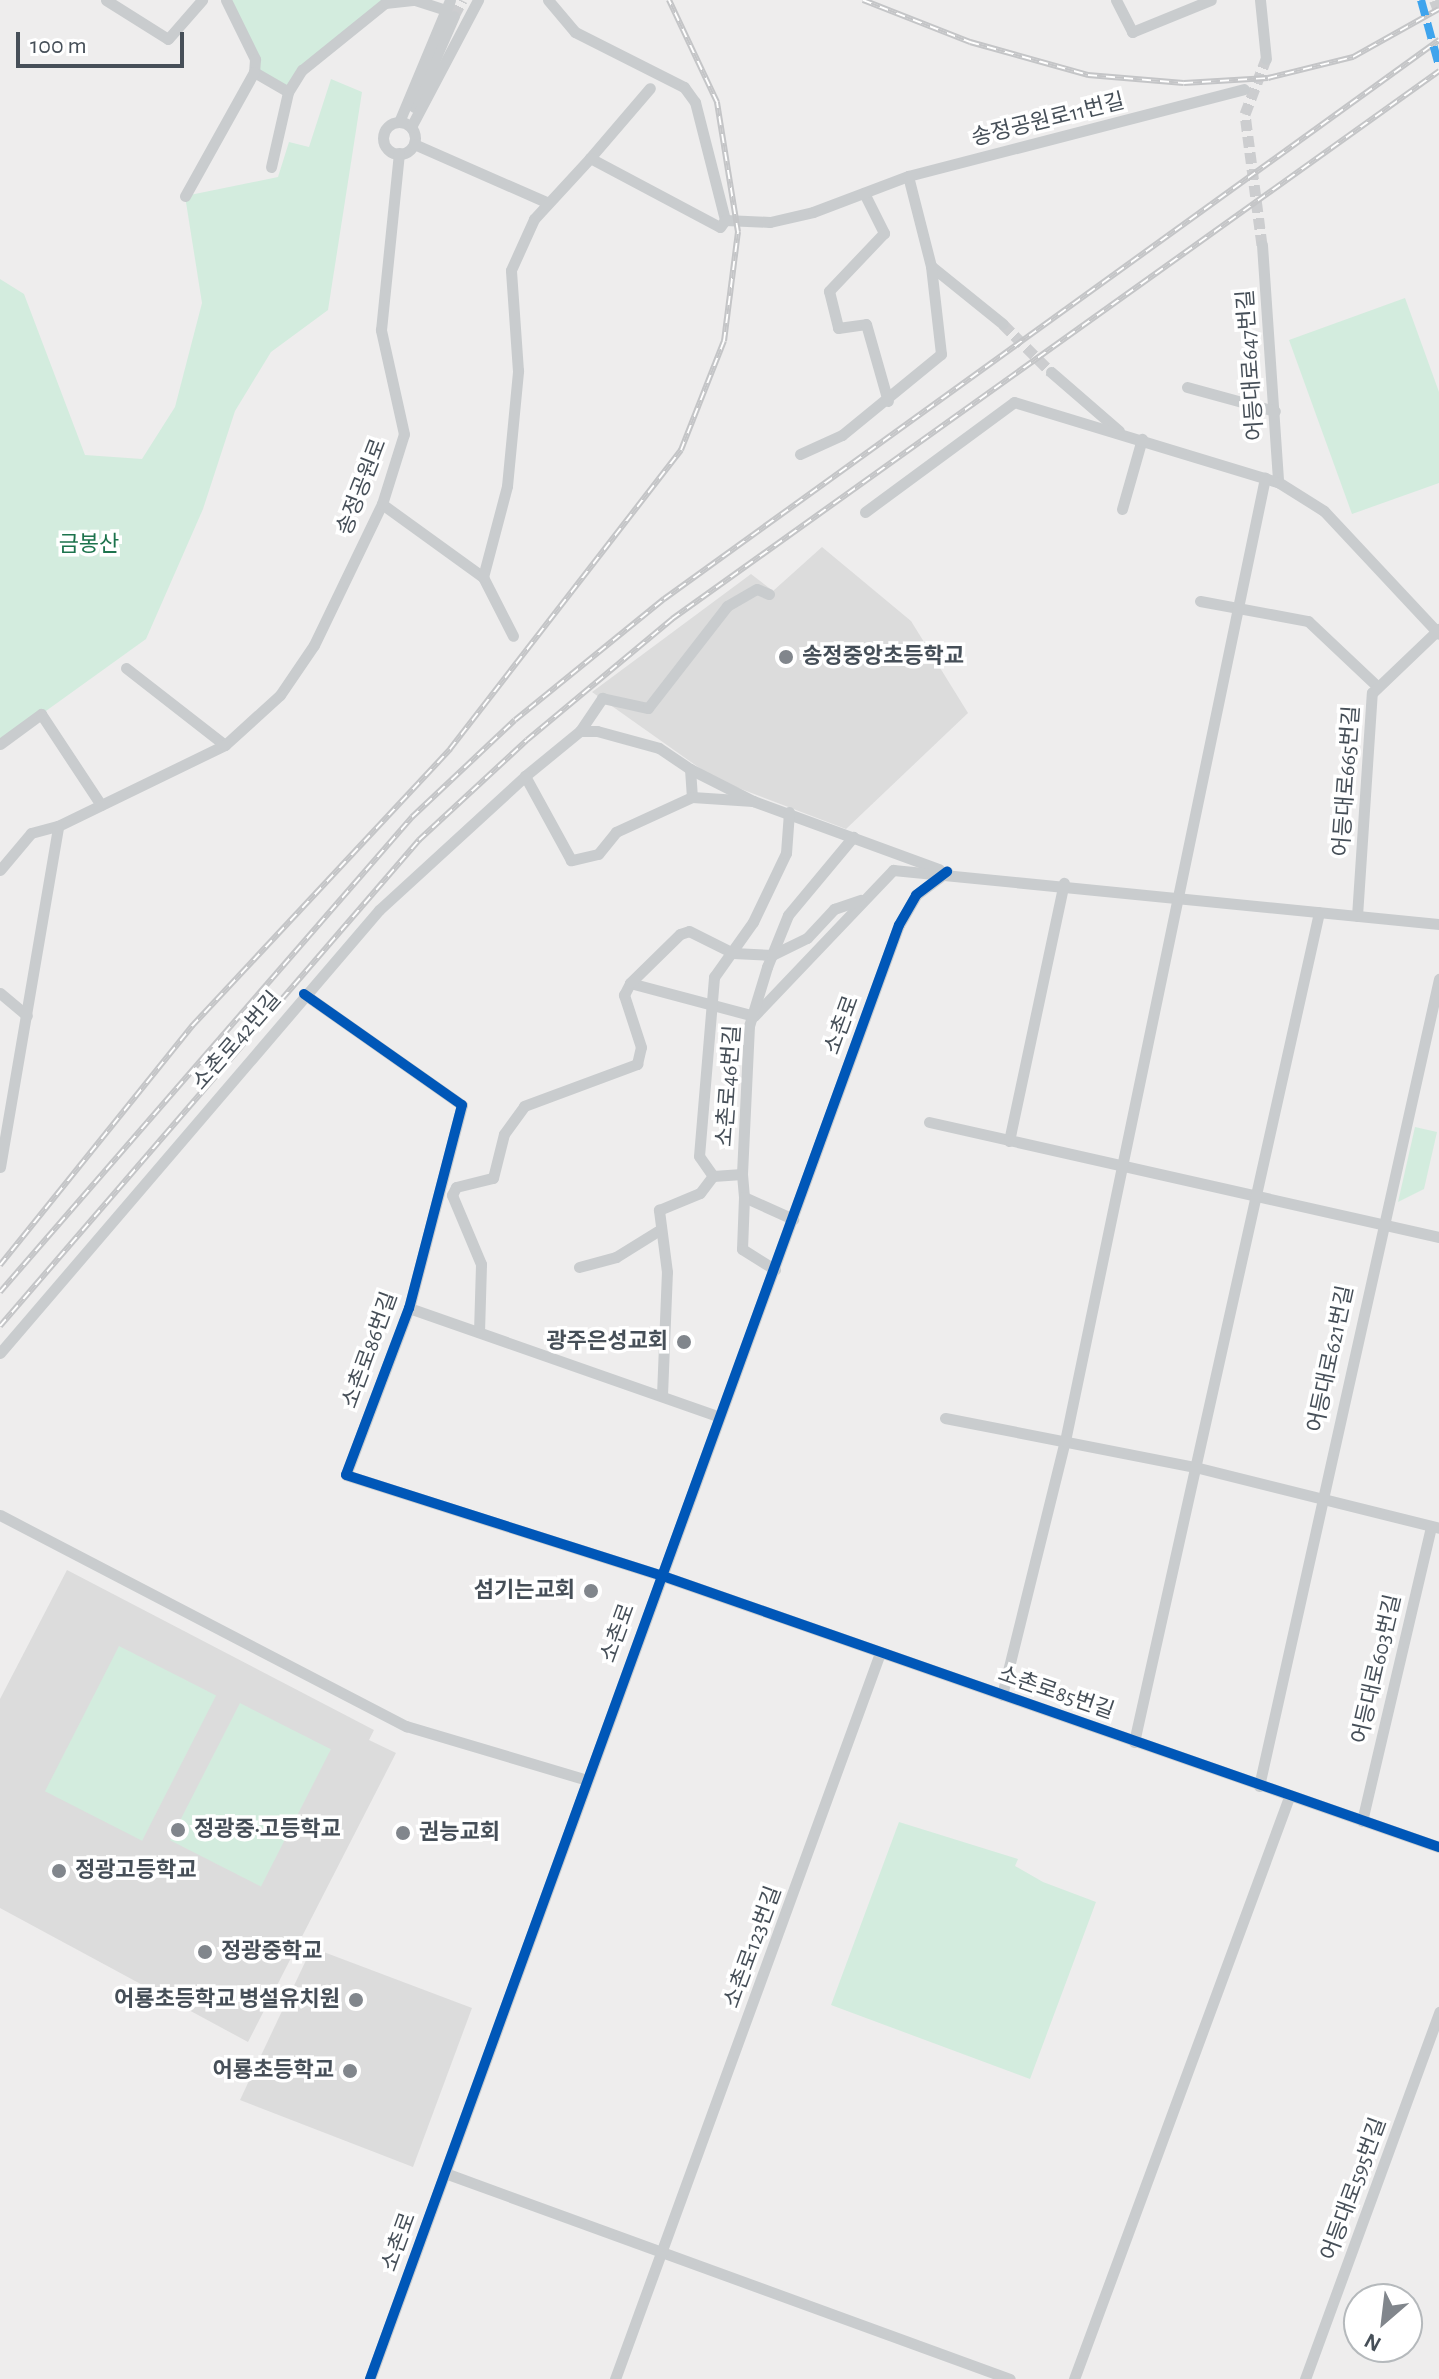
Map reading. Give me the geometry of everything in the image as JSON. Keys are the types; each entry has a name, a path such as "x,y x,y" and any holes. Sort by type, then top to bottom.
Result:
{"street":[{"path":"106,0 168,39 202,0"},
{"path":"185,196 254,72 255,59 226,0"},
{"path":"271,167 288,92 302,70 385,3 415,0 450,9 406,124 414,144 546,202"},
{"path":"406,124 478,0"},
{"path":"548,0 575,32 684,87 695,102 725,220"},
{"path":"1116,0 1132,32 1211,0"},
{"path":"1260,0 1266,59"},
{"path":"254,72 288,92"},
{"path":"483,577 507,486 518,371 511,270 546,202 590,158 650,88"},
{"name":"송정공원로11번길","path":"590,158 720,227 725,220 770,222 908,176 1244,89"},
{"name":"송정공원로","path":"0,870 31,833 58,826 225,745 301,667 382,504 404,434 381,330 399,153 383,139 406,124"},
{"path":"399,153 414,144"},
{"path":"800,454 888,401 941,354 931,266 908,176"},
{"path":"864,193 884,233 829,291 838,328 866,324 888,401"},
{"name":"어등대로647번길","path":"1262,245 1278,482"},
{"path":"931,266 1003,324"},
{"name":"어등대로647번길","path":"1051,372 1122,434"},
{"path":"1187,387 1275,411"},
{"name":"어등대로647번길","path":"865,512 1014,402 1278,482 1324,511 1438,631"},
{"path":"1122,509 1142,439"},
{"path":"1002,1695 1065,1441 1265,478"},
{"path":"382,504 483,577 513,636"},
{"name":"소촌로42번길","path":"0,1353 304,994 422,866 580,731 602,698 648,708 727,606 757,589 769,594"},
{"path":"1200,601 1316,626 1377,686"},
{"name":"어등대로665번길","path":"1357,916 1377,686 1438,631"},
{"path":"126,668 225,745"},
{"path":"0,744 41,714 101,805"},
{"path":"580,731 631,738 753,801 947,872"},
{"path":"690,769 692,797"},
{"path":"525,776 571,860 598,854 616,832 692,797 753,801"},
{"path":"733,953 786,853 789,812"},
{"path":"0,1167 58,826"},
{"path":"772,955 788,915 853,837"},
{"path":"630,983 754,1016 860,899 893,870 1064,883 1439,924"},
{"name":"소촌로","path":"370,2379 899,925 916,895 947,872"},
{"path":"1009,1141 1064,883"},
{"path":"479,1332 481,1264 452,1195 456,1187 493,1178 504,1134 524,1106 637,1064 641,1047 624,995 630,983 689,931 733,953 772,955 807,938 834,909 860,899"},
{"path":"1134,1742 1251,1197 1319,912"},
{"name":"소촌로46번길","path":"713,1176 699,1156 714,977 733,953"},
{"name":"소촌로46번길","path":"772,955 754,1016 742,1174 742,1249 775,1270"},
{"path":"1381,1226 1439,979"},
{"path":"0,993 27,1016"},
{"name":"소촌로86번길","path":"304,994 462,1105 409,1308 346,1475 660,1575"},
{"path":"929,1122 1439,1237"},
{"path":"662,1395 667,1272 658,1231 659,1210 700,1193 713,1176 742,1174"},
{"path":"744,1197 793,1219"},
{"name":"어등대로621번길","path":"1259,1786 1381,1226"},
{"path":"579,1267 616,1257 658,1231"},
{"path":"409,1308 718,1416"},
{"name":"어등대로603번길","path":"945,1418 1195,1467 1435,1528 1362,1821"},
{"path":"0,1515 406,1726 587,1780"},
{"name":"소촌로85번길","path":"660,1575 1439,1847"},
{"name":"소촌로123번길","path":"615,2379 880,1653"},
{"path":"1074,2379 1289,1797"},
{"name":"어등대로595번길","path":"1305,2379 1439,2012"},
{"path":"445,2173 1010,2379"}],"shaded area":[{"name":"송정중앙초등학교","path":"822,547 911,621 968,713 846,829 715,779 592,692 751,574 773,591"},
{"name":"정광중·고등학교","path":"67,1570 374,1730 369,1740 396,1753 248,2042 0,1908 0,1699"},
{"name":"어룡초등학교","path":"321,1951 472,2008 413,2167 240,2100 308,1956"}],"green space":[{"path":"226,0 415,0 385,3 302,70 288,92 254,72 255,59"},
{"name":"금봉산","path":"331,79 362,92 328,310 271,352 235,411 203,509 146,639 0,744 0,279 24,294 85,455 142,459 175,407 202,303 185,196 278,177 289,142 309,147"},
{"path":"1405,298 1439,392 1439,483 1352,514 1289,340"},
{"path":"1415,1127 1437,1132 1424,1189 1398,1202"},
{"path":"119,1646 216,1695 142,1841 45,1791"},
{"path":"240,1703 331,1749 261,1887 170,1840"},
{"path":"899,1822 1018,1859 1015,1866 1043,1882 1096,1902 1030,2079 831,2005"}],"tunnel":[{"path":"454,16 462,0"},
{"path":"1436,0 1439,8"},
{"path":"1262,245 1245,114 1266,59"},
{"path":"1003,324 1051,372"}],"railway":[{"path":"0,1265 192,1026 450,749 681,450 724,341 738,232 717,102 669,0"},
{"path":"863,0 970,42 1088,75 1184,83 1268,78 1353,57 1439,9"},
{"path":"0,1292 412,817 515,720 664,599 1439,40"},
{"path":"0,1326 419,840 527,740 672,619 1439,71"}],"marked path":[{"path":"1421,0 1439,66"}],"cycle path":[{"path":"370,2379 899,925 916,895 947,872"},
{"path":"304,994 462,1105 409,1308 346,1475 660,1575 1439,1847"}],"place":[{"name":"송정중앙초등학교","path":"786,657"},
{"name":"광주은성교회","path":"684,1342"},
{"name":"섬기는교회","path":"591,1591"},
{"name":"정광중·고등학교","path":"178,1830"},
{"name":"권능교회","path":"403,1833"},
{"name":"정광고등학교","path":"59,1871"},
{"name":"정광중학교","path":"205,1952"},
{"name":"어룡초등학교 병설유치원","path":"356,2000"},
{"name":"어룡초등학교","path":"350,2071"}]}
